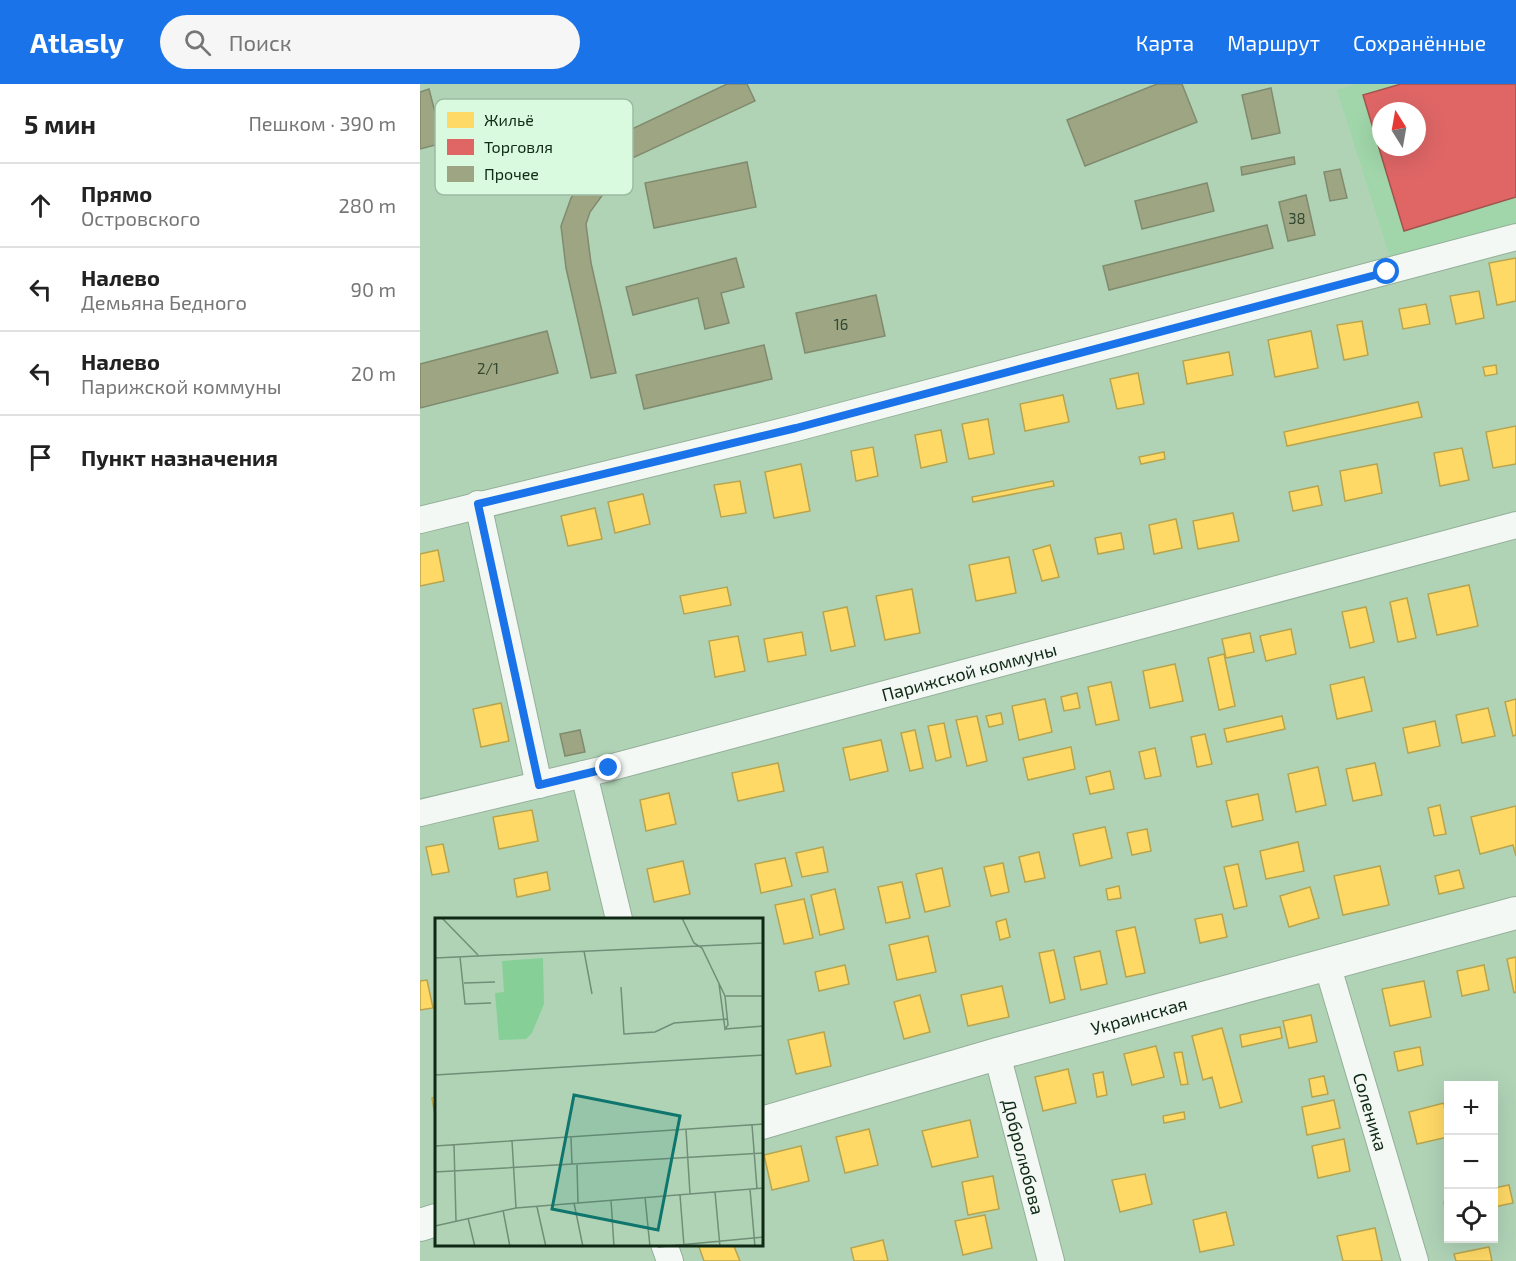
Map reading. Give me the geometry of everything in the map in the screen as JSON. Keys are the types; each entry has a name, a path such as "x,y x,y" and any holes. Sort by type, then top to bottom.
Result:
{"street":[{"path":"420,520 796,428 1516,237"},
{"path":"478,504 539,785"},
{"name":"Парижской коммуны","path":"420,813 584,774 1516,525"},
{"path":"584,774 619,918"},
{"name":"Украинская","path":"764,1123 997,1054 1516,913"},
{"name":"Соленика","path":"1328,964 1415,1261"},
{"name":"Добролюбова","path":"997,1054 1051,1261"},
{"path":"420,1225 435,1220"},
{"path":"664,1246 670,1261"}],"shaded area":[{"path":"1356,84 1516,84 1516,224 1390,257 1337,90"}],"building: Жильё":[{"path":"1516,258 1516,301 1497,305 1489,263"},
{"path":"1479,291 1484,318 1456,324 1450,296"},
{"path":"1426,304 1430,324 1403,329 1399,309"},
{"path":"1362,321 1368,355 1344,360 1337,325"},
{"path":"1311,331 1318,368 1275,377 1268,340"},
{"path":"1229,352 1233,375 1187,384 1183,361"},
{"path":"1496,365 1497,374 1485,376 1483,367"},
{"path":"1138,373 1144,404 1117,409 1110,379"},
{"path":"1063,395 1069,422 1025,431 1020,404"},
{"path":"1418,402 1422,417 1287,446 1284,432"},
{"path":"988,419 994,454 969,459 962,424"},
{"path":"1516,426 1516,464 1493,468 1486,432"},
{"path":"941,430 947,462 921,468 915,435"},
{"path":"873,447 878,476 856,481 851,451"},
{"path":"1462,448 1469,480 1440,486 1434,453"},
{"path":"1164,452 1165,459 1141,464 1139,457"},
{"path":"801,464 810,511 774,518 765,472"},
{"path":"1377,464 1382,493 1345,501 1340,471"},
{"path":"740,481 746,513 721,517 714,485"},
{"path":"1053,481 1054,486 973,502 972,497"},
{"path":"1318,486 1322,505 1293,511 1289,492"},
{"path":"643,494 650,524 615,533 608,502"},
{"path":"595,508 602,539 568,546 561,516"},
{"path":"1233,513 1239,541 1198,549 1193,521"},
{"path":"1176,519 1182,548 1154,554 1149,525"},
{"path":"1121,533 1124,549 1098,554 1095,538"},
{"path":"1050,545 1059,577 1042,581 1033,550"},
{"path":"438,550 444,581 420,586 420,554"},
{"path":"1009,557 1016,593 976,601 969,565"},
{"path":"1469,585 1478,626 1437,635 1428,594"},
{"path":"727,587 731,605 684,614 680,596"},
{"path":"912,589 920,633 885,640 876,596"},
{"path":"1407,598 1416,638 1398,642 1390,602"},
{"path":"847,607 855,646 831,651 823,612"},
{"path":"1366,607 1374,642 1350,648 1342,612"},
{"path":"1291,629 1296,654 1266,661 1260,636"},
{"path":"802,632 806,655 768,662 764,639"},
{"path":"1250,633 1254,652 1226,658 1222,639"},
{"path":"738,636 745,671 715,677 709,641"},
{"path":"1224,654 1235,706 1219,710 1208,658"},
{"path":"1175,664 1183,701 1150,708 1143,671"},
{"path":"1364,677 1372,711 1337,719 1330,685"},
{"path":"1111,682 1119,720 1096,725 1088,687"},
{"path":"1077,693 1080,708 1064,711 1061,697"},
{"path":"1045,699 1052,732 1019,740 1012,706"},
{"path":"1516,699 1516,735 1513,736 1505,702"},
{"path":"501,703 509,741 481,747 473,709"},
{"path":"1488,708 1495,736 1462,743 1456,715"},
{"path":"1001,713 1003,724 989,727 986,716"},
{"path":"977,716 987,761 967,766 956,720"},
{"path":"1282,716 1285,729 1227,742 1224,729"},
{"path":"1435,721 1440,746 1408,753 1403,728"},
{"path":"944,723 951,757 936,761 928,726"},
{"path":"915,730 923,768 910,771 901,733"},
{"path":"1205,734 1212,764 1197,767 1191,737"},
{"path":"881,740 888,771 850,780 843,748"},
{"path":"1071,747 1075,769 1028,780 1023,758"},
{"path":"1155,748 1161,776 1145,779 1139,752"},
{"path":"778,763 784,791 738,801 732,773"},
{"path":"1375,763 1382,795 1353,801 1346,769"},
{"path":"1318,767 1326,805 1296,812 1288,774"},
{"path":"1110,771 1114,789 1090,794 1086,777"},
{"path":"669,793 676,824 646,831 640,800"},
{"path":"1258,794 1263,820 1232,827 1226,801"},
{"path":"1440,805 1446,834 1434,836 1428,808"},
{"path":"1516,806 1516,856 1513,845 1480,854 1471,817"},
{"path":"532,810 538,841 499,849 493,817"},
{"path":"1105,827 1112,858 1080,866 1073,834"},
{"path":"1147,829 1151,851 1132,855 1127,833"},
{"path":"1298,842 1304,871 1266,879 1260,851"},
{"path":"443,844 449,872 432,875 426,847"},
{"path":"823,847 828,872 802,877 796,853"},
{"path":"1039,852 1045,878 1025,882 1019,857"},
{"path":"785,858 792,886 761,893 755,864"},
{"path":"683,861 690,894 654,902 647,869"},
{"path":"1003,863 1009,892 991,896 984,867"},
{"path":"1238,864 1247,906 1234,909 1224,867"},
{"path":"1380,866 1389,905 1343,915 1334,876"},
{"path":"942,868 950,906 925,912 916,874"},
{"path":"1459,870 1464,888 1439,894 1435,876"},
{"path":"547,872 550,890 517,897 514,879"},
{"path":"902,882 910,918 886,923 878,887"},
{"path":"1119,886 1121,898 1108,900 1106,889"},
{"path":"1310,887 1319,918 1289,927 1280,896"},
{"path":"835,889 844,929 820,935 811,895"},
{"path":"804,899 813,938 784,944 775,905"},
{"path":"1222,914 1227,937 1200,943 1195,919"},
{"path":"1006,919 1010,937 1000,940 996,922"},
{"path":"1135,927 1145,973 1126,977 1116,931"},
{"path":"928,936 936,972 897,980 889,945"},
{"path":"1054,950 1065,999 1050,1003 1039,953"},
{"path":"1100,951 1107,984 1081,990 1074,957"},
{"path":"1516,957 1516,992 1514,993 1507,959"},
{"path":"845,965 849,984 819,991 815,972"},
{"path":"1484,965 1489,990 1462,996 1457,971"},
{"path":"427,980 433,1008 420,1010 420,981"},
{"path":"1424,981 1431,1017 1390,1026 1382,989"},
{"path":"1002,986 1009,1017 968,1026 961,995"},
{"path":"920,995 930,1032 904,1039 894,1002"},
{"path":"1311,1015 1317,1042 1289,1048 1283,1021"},
{"path":"1280,1027 1282,1038 1242,1047 1240,1035"},
{"path":"1222,1028 1242,1102 1220,1108 1212,1077 1203,1080 1192,1036"},
{"path":"824,1032 831,1066 796,1074 788,1040"},
{"path":"1156,1046 1164,1077 1132,1085 1124,1054"},
{"path":"1420,1047 1423,1065 1398,1071 1394,1052"},
{"path":"1182,1052 1188,1084 1181,1085 1174,1053"},
{"path":"1068,1069 1076,1103 1043,1111 1035,1077"},
{"path":"1103,1072 1107,1095 1097,1097 1093,1074"},
{"path":"1324,1076 1328,1094 1312,1097 1309,1079"},
{"path":"435,1097 435,1116 432,1098"},
{"path":"1334,1100 1340,1128 1307,1135 1302,1107"},
{"path":"1444,1103 1444,1138 1417,1144 1409,1112"},
{"path":"1184,1112 1185,1119 1164,1123 1163,1116"},
{"path":"970,1120 978,1157 932,1167 922,1131"},
{"path":"869,1129 878,1165 845,1173 836,1137"},
{"path":"1344,1139 1350,1171 1318,1178 1312,1146"},
{"path":"801,1146 809,1181 772,1190 764,1155"},
{"path":"1145,1174 1152,1204 1120,1212 1112,1180"},
{"path":"993,1176 999,1209 968,1215 962,1182"},
{"path":"1509,1185 1513,1203 1498,1206 1498,1187"},
{"path":"1226,1212 1234,1245 1200,1252 1193,1220"},
{"path":"985,1215 992,1248 963,1255 955,1221"},
{"path":"1375,1228 1382,1261 1343,1261 1337,1236"},
{"path":"883,1240 888,1261 854,1261 851,1248"},
{"path":"699,1246 734,1246 740,1261 704,1261"},
{"path":"1489,1247 1492,1261 1456,1261 1454,1254"}],"building: Торговля":[{"path":"1401,84 1516,84 1516,197 1404,231 1381,156 1426,156 1426,102 1372,102 1372,125 1363,95"}],"building: Прочее":[{"path":"727,84 747,84 755,101 633,158 633,128"},
{"path":"1157,84 1182,84 1197,122 1085,166 1067,120"},
{"path":"1271,88 1280,133 1252,139 1242,95"},
{"path":"429,89 435,112 435,145 420,149 420,92"},
{"path":"1294,157 1295,164 1242,175 1241,167"},
{"path":"747,162 756,207 654,228 645,183"},
{"path":"1340,169 1347,198 1330,201 1324,172"},
{"path":"1207,183 1214,211 1142,229 1135,201"},
{"path":"573,195 602,195 590,212 586,224 591,263 616,373 591,378 566,268 561,226"},
{"path":"1306,195 1315,235 1288,241 1279,202"},
{"path":"1267,225 1273,248 1109,290 1103,266"},
{"path":"736,258 744,287 721,293 729,323 705,329 698,298 633,315 626,287"},
{"path":"876,295 885,336 805,353 796,313"},
{"path":"547,331 558,373 420,408 420,364"},
{"path":"764,345 772,379 644,409 636,375"},
{"path":"580,730 585,752 565,756 560,734"}],"route":[{"path":"609,768 539,785 478,504 796,428 1387,272"}]}
